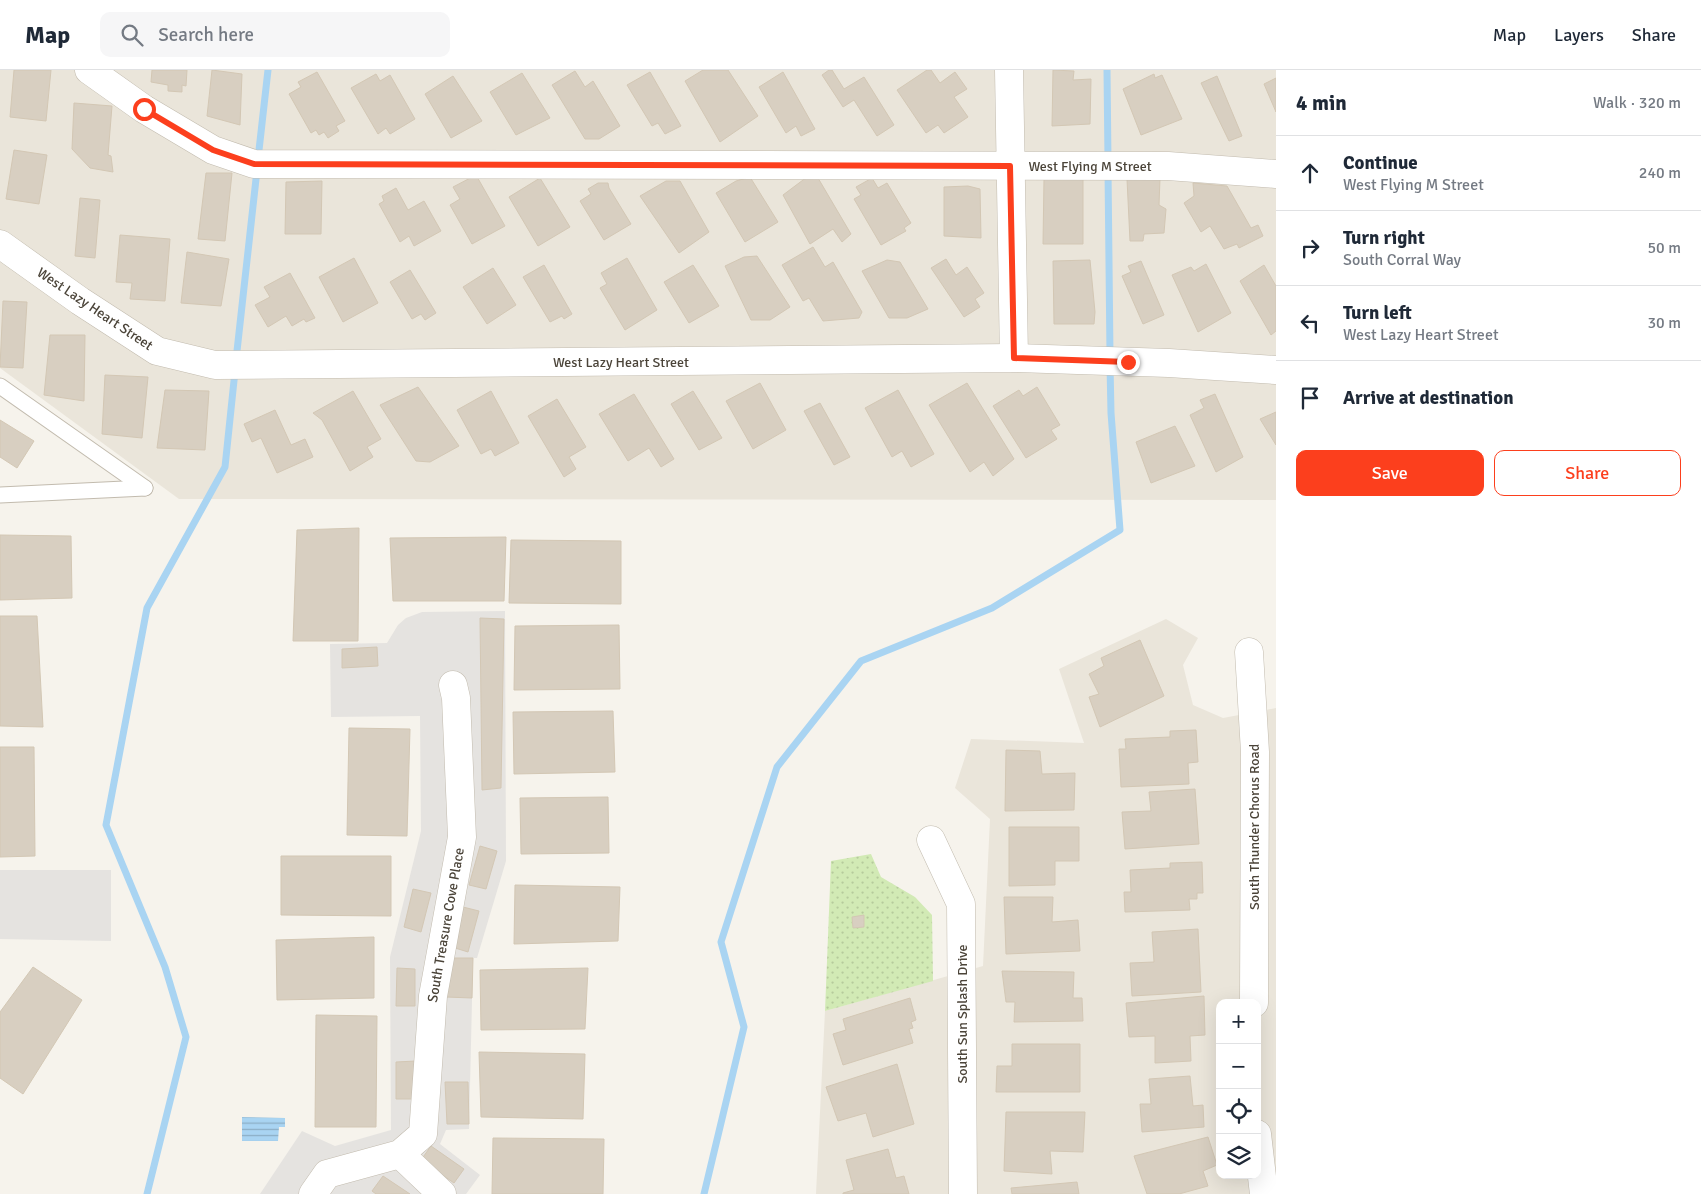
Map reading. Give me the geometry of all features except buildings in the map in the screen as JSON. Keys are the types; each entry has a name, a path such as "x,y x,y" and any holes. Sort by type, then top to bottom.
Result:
{"street":[{"name":"West Flying M Street","path":"90,70 144,109 213,150 254,164 1168,166 1276,174"},
{"path":"1009,70 1014,358"},
{"name":"West Lazy Heart Street","path":"0,244 80,301 157,351 215,365 1014,358 1169,363 1276,370"},
{"name":"South Thunder Chorus Road","path":"1249,652 1255,752 1254,999"},
{"name":"South Treasure Cove Place","path":"313,1194 327,1174 400,1154 423,1134 433,996 462,837 456,698 453,685"},
{"name":"South Sun Splash Drive","path":"931,840 961,904 963,1194"},
{"path":"400,1154 442,1194"},
{"path":"1261,1168 1264,1194"}],"lane":[{"path":"0,386 145,488 0,495"}],"shaded area":[{"path":"0,70 1276,70 1276,500 179,499 0,368"},
{"path":"505,611 506,861 477,958 473,958 469,1129 446,1130 440,1144 480,1175 466,1194 260,1194 302,1131 335,1146 391,1130 390,957 421,831 420,716 331,717 330,644 387,643 398,625 406,618 422,612"},
{"path":"1166,619 1198,638 1183,665 1193,705 1223,718 1276,708 1276,1194 816,1194 825,1011 983,966 990,819 955,788 971,739 1084,743 1059,669"},
{"path":"0,870 111,870 111,941 0,939"}],"green space":[{"path":"871,854 881,877 915,897 932,915 933,981 825,1011 831,861"}],"water":[{"path":"242,1117 285,1118 285,1127 279,1127 278,1141 242,1141"}],"waterway":[{"path":"258,159 268,70"},
{"path":"1107,70 1108,160"},
{"path":"236,360 257,170"},
{"path":"1108,170 1110,355"},
{"path":"704,1194 744,1027 721,942 777,767 861,661 992,608 1120,530 1111,413 1110,365"},
{"path":"147,1194 186,1037 165,967 106,825 147,608 225,467 235,371"}],"route":[{"path":"144,109 213,150 254,164 1010,166 1014,358 1128,362"}]}
